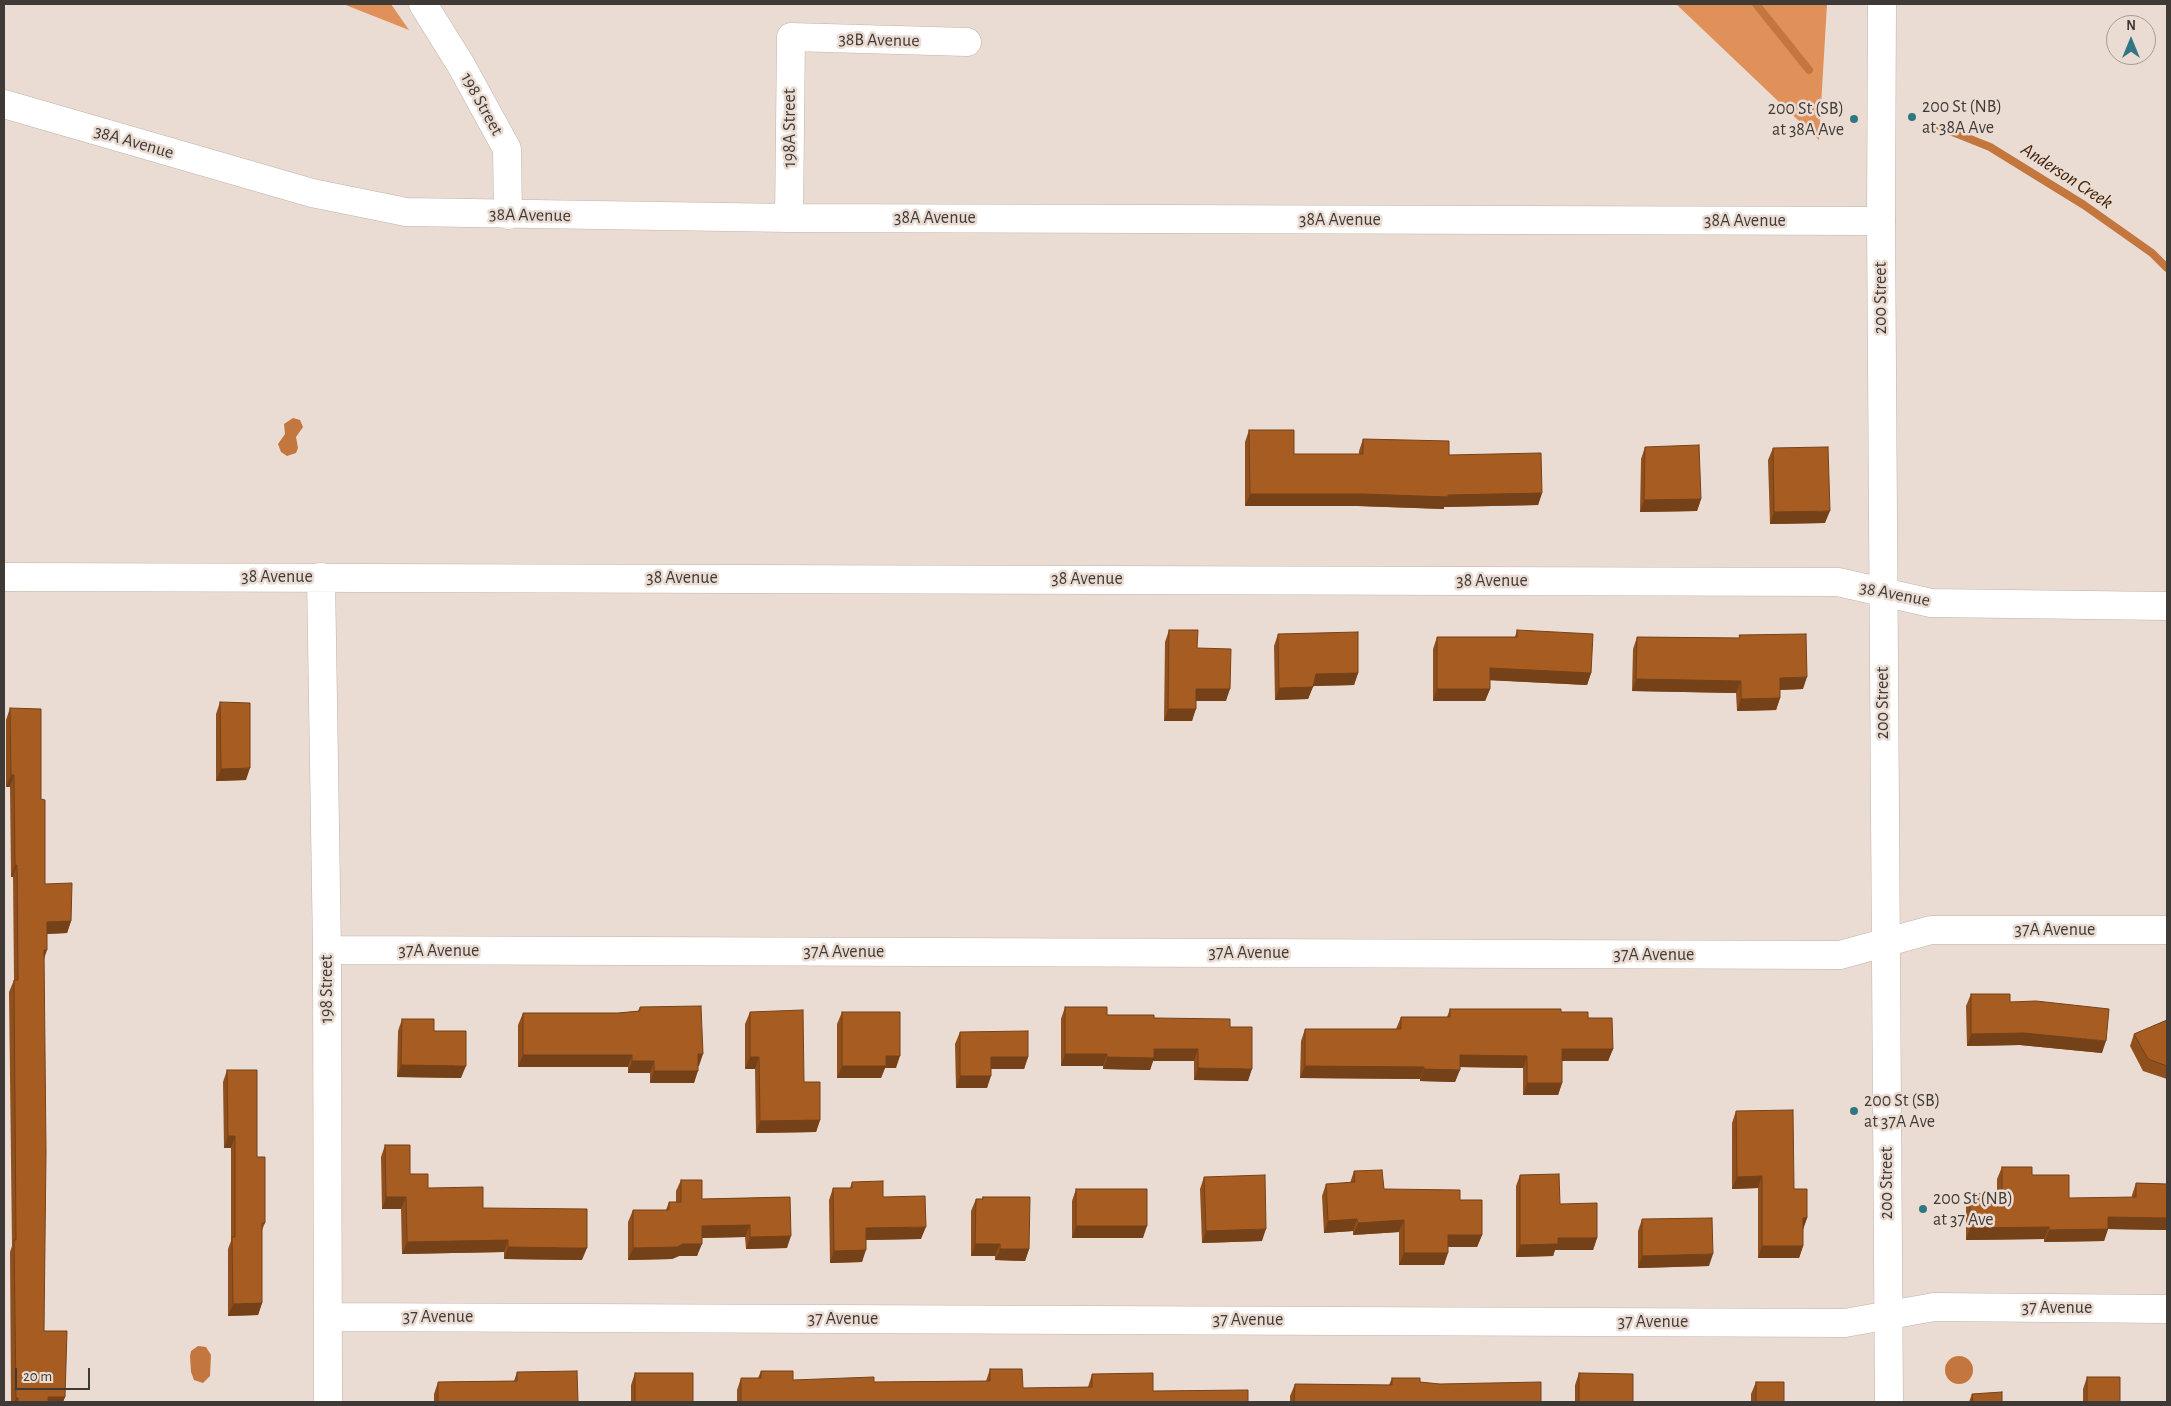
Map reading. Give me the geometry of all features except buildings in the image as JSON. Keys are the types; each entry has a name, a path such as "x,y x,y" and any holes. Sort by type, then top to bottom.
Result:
{"street":[{"name":"198 Street","path":"423,4 461,65 507,149 508,214"},
{"name":"200 Street","path":"1882,4 1881,221 1889,1402"},
{"name":"38B Avenue","path":"791,38 967,42"},
{"name":"198A Street","path":"789,218 791,38"},
{"name":"38A Avenue","path":"4,104 312,192 406,212 789,218 1881,221"},
{"name":"38 Avenue","path":"4,577 1838,582 1931,603 2167,606"},
{"name":"198 Street","path":"321,577 326,950 328,1402"},
{"name":"37A Avenue","path":"326,950 1840,955 1931,930 2167,930"},
{"name":"37 Avenue","path":"328,1317 1845,1323 1934,1308 2167,1309"}],"shaded area":[{"path":"343,4 391,4 409,30"},
{"path":"1676,4 1827,4 1819,140"},
{"path":"293,418 300,420 303,427 296,437 298,448 296,453 287,456 281,452 278,444 285,434 284,424"},
{"path":"198,1346 206,1347 211,1355 210,1376 203,1383 194,1380 191,1372 191,1351"},
{"path":"1959,1356 1969,1360 1973,1370 1969,1380 1959,1384 1949,1380 1945,1370 1949,1360"}],"waterway":[{"name":"Anderson Creek","path":"1756,4 1809,70"},
{"name":"Anderson Creek","path":"1940,127 1990,147 2084,205 2152,253 2167,268"}],"place":[{"name":"200 St (NB) at 38A Ave","path":"1912,117"},
{"name":"200 St (SB) at 38A Ave","path":"1854,119"},
{"name":"200 St (SB) at 37A Ave","path":"1854,1111"},
{"name":"200 St (NB) at 37 Ave","path":"1923,1209"}]}
